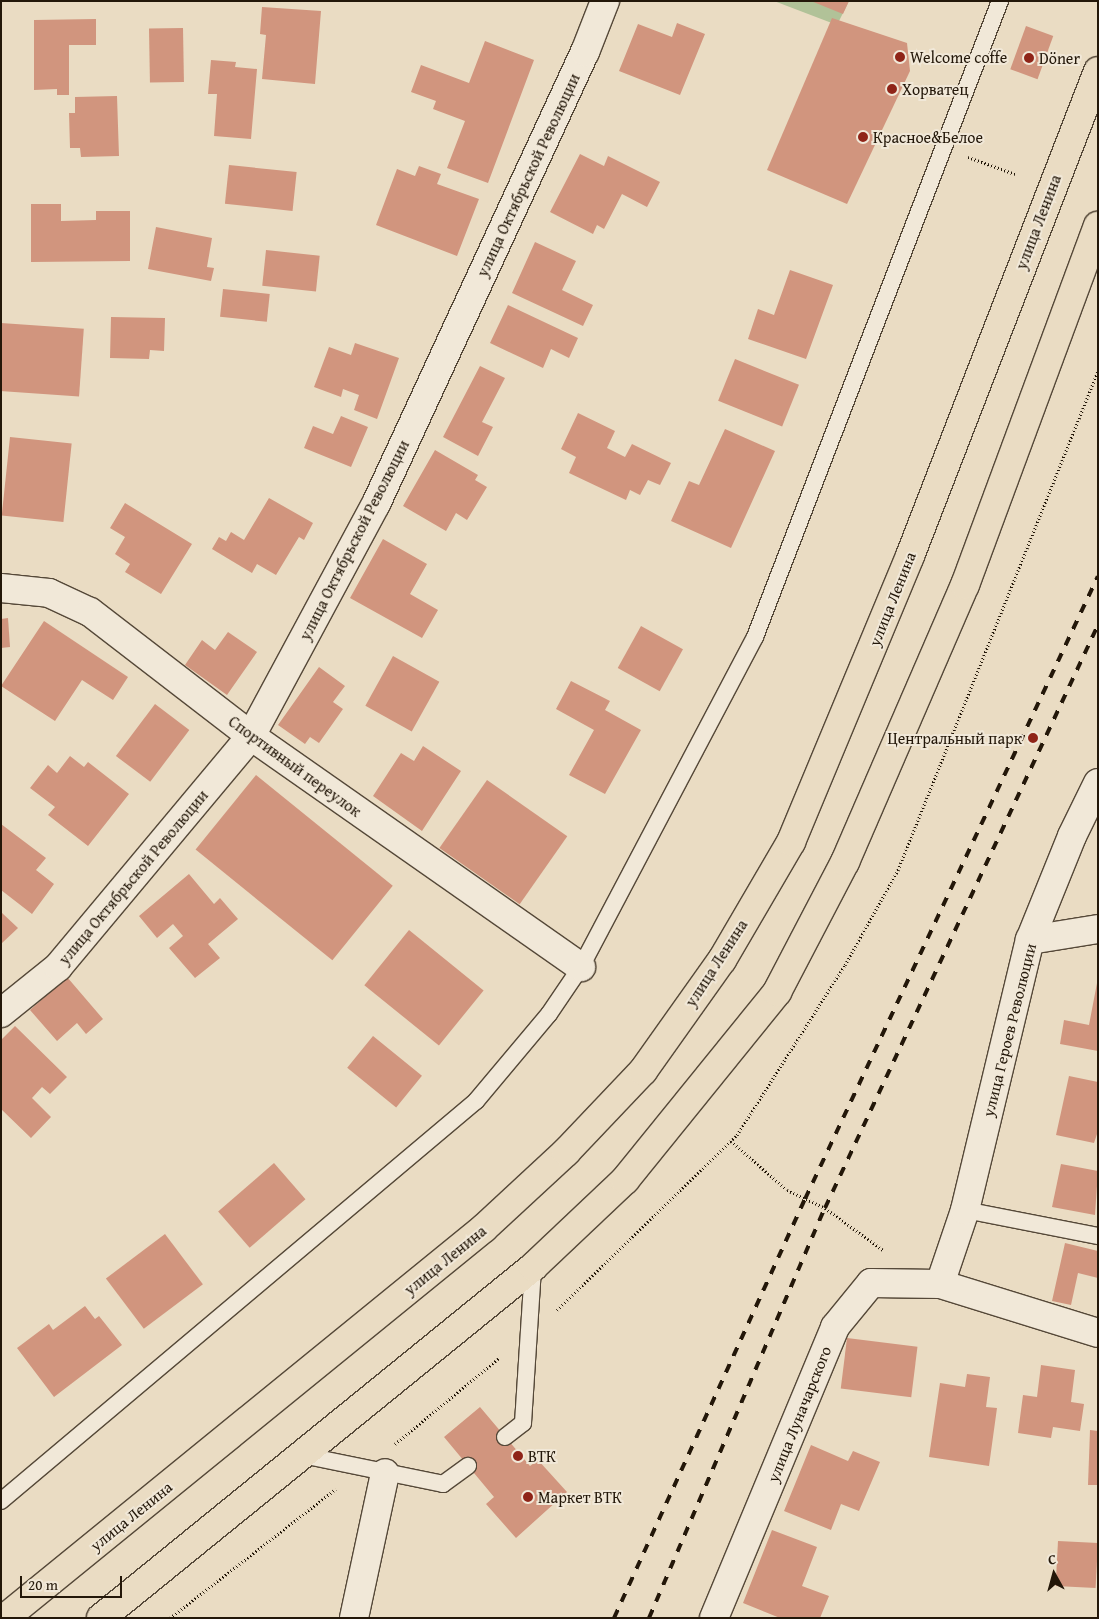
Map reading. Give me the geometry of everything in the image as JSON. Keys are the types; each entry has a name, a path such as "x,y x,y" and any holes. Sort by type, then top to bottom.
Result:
{"main road":[{"name":"улица Ленина","path":"5,1618 484,1228 566,1152 643,1070 722,960 795,832 910,556 1098,71"},
{"path":"101,1618 533,1267 624,1180 777,992 845,862 965,585 1098,226"}],"street":[{"name":"улица Октябрьской Революции","path":"1,1012 58,966 251,736 376,504 585,52 605,1"},
{"name":"Спортивный переулок","path":"1,588 49,593 90,612 251,736 581,967"},
{"name":"улица Героев Революции","path":"940,1284 966,1210 1030,940 1072,836 1098,783"},
{"path":"1030,940 1098,928"},
{"name":"улица Луначарского","path":"714,1618 835,1327 871,1283 940,1284"},
{"path":"940,1284 1098,1333"},
{"path":"354,1618 384,1473"}],"lane":[{"path":"1,1501 476,1101 549,1014 581,967 755,637 945,148 1000,1"},
{"path":"966,1210 1098,1236"},
{"path":"505,1437 523,1423 533,1267"},
{"path":"302,1455 443,1484 468,1466"}],"path":[{"path":"945,148 1015,174"},
{"path":"572,1298 731,1141 846,965 898,870 1098,371"},
{"path":"731,1141 787,1190 825,1208 890,1254"}],"green space":[{"path":"774,1 849,1 837,25"}],"building":[{"path":"811,1 849,1 843,14"},
{"path":"262,7 321,11 315,84 262,79 266,35 260,34"},
{"path":"832,18 907,43 910,71 847,204 767,170"},
{"path":"96,19 96,45 69,45 69,95 57,95 57,89 34,90 34,20"},
{"path":"677,23 705,34 680,95 619,71 638,24 672,37"},
{"path":"1026,26 1053,36 1038,79 1010,69"},
{"path":"183,28 184,82 150,83 149,29"},
{"path":"485,41 534,60 488,183 447,168 465,121 433,109 436,101 411,92 421,65 469,83"},
{"path":"211,60 236,62 235,67 257,69 251,139 214,136 217,94 208,94"},
{"path":"117,96 119,156 81,157 80,148 70,148 69,113 75,113 75,97"},
{"path":"580,154 604,166 608,156 660,182 647,207 622,194 604,229 597,225 593,234 550,212"},
{"path":"229,165 297,172 293,211 225,204"},
{"path":"419,166 441,174 437,184 479,199 457,256 376,225 397,169 415,176"},
{"path":"31,204 61,204 61,221 96,220 96,211 130,211 130,261 31,262"},
{"path":"156,227 212,238 207,267 214,268 211,281 148,269"},
{"path":"535,242 576,261 562,290 593,305 583,326 512,293"},
{"path":"266,250 320,256 316,291 262,286"},
{"path":"790,270 833,285 806,359 748,339 758,309 774,315"},
{"path":"223,289 270,294 267,322 220,317"},
{"path":"508,305 578,338 569,358 551,349 543,368 490,343"},
{"path":"111,317 165,318 164,351 150,350 149,359 110,358"},
{"path":"1,323 84,329 79,397 1,391"},
{"path":"355,343 399,358 377,419 354,410 359,395 343,389 341,397 314,387 329,347 351,355"},
{"path":"735,359 799,385 782,427 718,401"},
{"path":"480,366 505,378 482,422 493,427 478,456 443,437"},
{"path":"578,413 615,431 607,448 625,457 632,444 671,463 660,485 648,480 640,495 630,490 626,500 569,473 576,457 561,449"},
{"path":"341,416 368,427 351,467 304,448 313,426 333,434"},
{"path":"725,429 775,451 731,548 671,521 689,481 699,485"},
{"path":"10,437 72,443 63,522 2,516"},
{"path":"435,450 478,475 475,480 487,487 467,520 456,513 446,531 403,506"},
{"path":"269,498 313,523 304,540 299,537 276,575 257,564 252,573 212,549 219,537 226,541 231,532 244,540"},
{"path":"125,503 192,544 161,594 125,572 130,564 115,554 125,537 110,528"},
{"path":"383,539 427,564 410,594 438,610 422,638 350,598"},
{"path":"8,618 10,647 1,648 1,619"},
{"path":"44,621 128,677 113,700 82,680 55,721 1,686"},
{"path":"641,626 683,649 660,691 618,668"},
{"path":"228,632 257,652 227,695 185,665 202,640 215,650"},
{"path":"393,656 439,682 412,732 365,706"},
{"path":"319,667 345,686 333,702 343,709 319,743 310,737 305,744 278,725"},
{"path":"571,681 610,701 605,710 641,730 605,794 569,775 594,730 556,709"},
{"path":"155,704 189,730 150,782 116,756"},
{"path":"423,746 461,771 422,831 373,796 401,753 414,761"},
{"path":"70,756 84,767 88,762 129,794 88,846 48,815 55,807 30,788 48,765 57,773"},
{"path":"256,775 393,886 332,960 196,850"},
{"path":"487,780 567,836 520,904 439,848"},
{"path":"1,824 46,858 36,870 54,884 32,914 1,890"},
{"path":"189,874 214,904 220,898 238,919 208,944 220,958 195,978 169,948 183,936 173,924 157,938 139,916"},
{"path":"1,912 18,928 1,944"},
{"path":"409,930 484,990 439,1046 364,985"},
{"path":"67,977 103,1019 86,1034 77,1023 57,1041 30,1010"},
{"path":"1097,983 1098,1051 1060,1044 1064,1020 1089,1025"},
{"path":"15,1026 67,1077 50,1094 42,1087 32,1098 51,1117 31,1138 1,1109 1,1040"},
{"path":"373,1036 422,1076 396,1108 347,1068"},
{"path":"1069,1076 1098,1082 1098,1131 1094,1143 1056,1135"},
{"path":"274,1163 305,1199 250,1248 218,1212"},
{"path":"1061,1164 1098,1171 1095,1215 1052,1207"},
{"path":"165,1234 203,1284 144,1329 106,1279"},
{"path":"1065,1243 1098,1251 1098,1278 1078,1273 1071,1305 1052,1301"},
{"path":"85,1306 95,1319 99,1316 122,1345 54,1397 17,1348 49,1324 53,1330"},
{"path":"847,1338 917,1347 911,1397 841,1389"},
{"path":"1041,1365 1075,1370 1071,1402 1084,1404 1080,1431 1053,1427 1051,1438 1018,1433 1023,1395 1037,1397"},
{"path":"967,1374 990,1377 986,1407 997,1408 989,1466 929,1457 940,1383 965,1387"},
{"path":"480,1407 530,1466 538,1460 567,1492 516,1538 486,1504 494,1497 444,1437"},
{"path":"1090,1430 1098,1431 1098,1485 1088,1485"},
{"path":"811,1445 848,1461 853,1451 880,1462 859,1511 841,1504 831,1530 784,1511"},
{"path":"772,1530 817,1547 802,1586 829,1596 820,1618 780,1618 743,1603"},
{"path":"1058,1541 1098,1543 1096,1588 1056,1586"}],"railway":[{"path":"614,1618 805,1199 1098,576"},
{"path":"649,1618 825,1208 1098,625"}],"place":[{"name":"Welcome coffe","path":"900,57"},
{"name":"Döner","path":"1029,58"},
{"name":"Хорватец","path":"892,89"},
{"name":"Красное&Белое","path":"863,137"},
{"name":"Центральный парк","path":"1033,738"},
{"name":"ВТК","path":"518,1456"},
{"name":"Маркет ВТК","path":"528,1497"}]}
